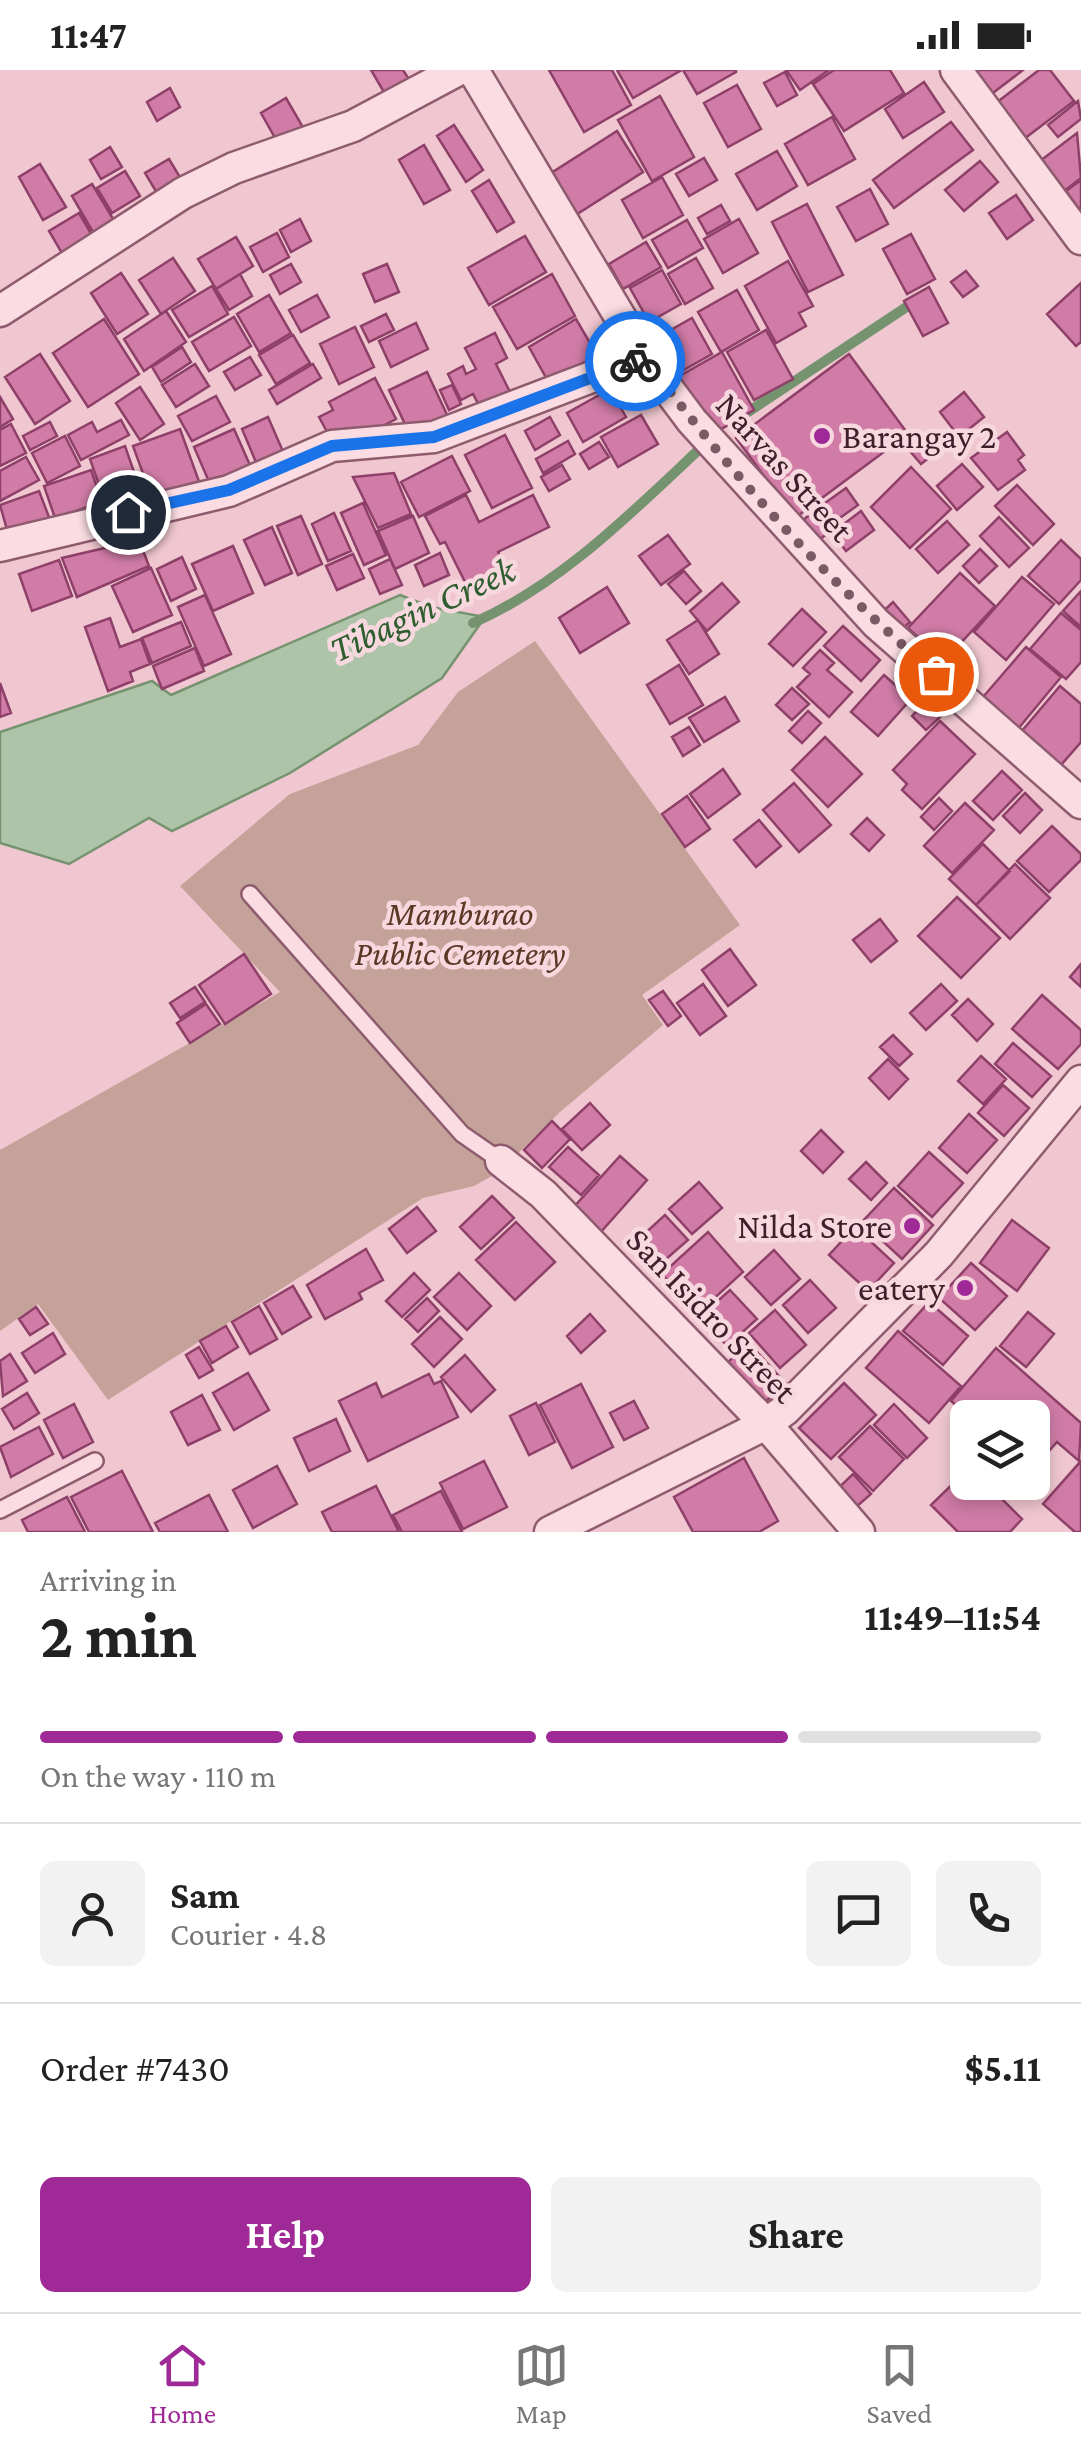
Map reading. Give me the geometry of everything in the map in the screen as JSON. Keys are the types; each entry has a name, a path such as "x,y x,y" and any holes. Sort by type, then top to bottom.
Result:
{"street":[{"path":"0,311 183,193 234,168 377,115 458,70"},
{"name":"Narvas Street","path":"473,70 644,357 692,421 876,624 1081,803"},
{"path":"956,70 1079,233"},
{"path":"0,546 229,490 332,446 434,437 644,357"},
{"path":"550,1532 766,1424 820,1376 939,1254 1081,1081"},
{"name":"San Isidro Street","path":"500,1161 542,1194 766,1424 859,1532"}],"lane":[{"path":"250,894 462,1134 500,1161"},
{"path":"0,1510 95,1461"}],"green space":[{"name":"Mamburao Public Cemetery","path":"535,641 740,925 642,995 663,1025 560,1112 499,1172 474,1186 423,1198 108,1400 38,1304 0,1331 0,1150 280,992 180,886 290,794 418,745 458,692"}],"water":[{"path":"400,595 431,607 485,617 442,678 290,773 172,831 149,818 69,864 0,843 0,732 152,681 171,695"}],"building":[{"path":"371,70 403,70 412,84 388,99"},
{"path":"549,70 612,70 631,105 584,132"},
{"path":"617,70 679,70 680,71 633,98"},
{"path":"683,70 736,70 736,72 697,94"},
{"path":"786,70 829,70 800,90"},
{"path":"834,70 890,70 904,93 844,131 813,84"},
{"path":"963,70 1023,70 985,99"},
{"path":"1039,70 1050,70 1074,101 1024,139 996,103"},
{"path":"785,72 797,95 777,106 764,83"},
{"path":"924,82 944,112 903,138 885,109"},
{"path":"737,85 761,129 728,147 704,103"},
{"path":"170,88 180,107 157,121 147,102"},
{"path":"660,96 694,157 652,181 618,120"},
{"path":"286,98 304,129 279,145 261,113"},
{"path":"1078,101 1081,119 1058,137 1048,125"},
{"path":"832,117 855,159 808,185 785,144"},
{"path":"951,122 973,150 894,208 873,180"},
{"path":"454,125 483,170 466,182 437,136"},
{"path":"617,131 643,172 571,218 545,177"},
{"path":"1077,133 1081,178 1063,192 1040,161"},
{"path":"424,145 450,190 424,204 399,160"},
{"path":"110,147 122,167 101,179 90,160"},
{"path":"777,151 797,186 757,210 736,174"},
{"path":"704,158 717,180 689,196 676,174"},
{"path":"169,159 184,184 160,198 145,173"},
{"path":"980,161 998,182 964,211 945,190"},
{"path":"40,164 66,207 43,220 19,177"},
{"path":"125,171 140,196 112,213 97,188"},
{"path":"662,177 683,215 643,238 622,200"},
{"path":"489,180 514,222 497,232 472,191"},
{"path":"1081,180 1081,207 1079,209 1066,191"},
{"path":"92,184 118,227 97,239 72,196"},
{"path":"870,189 888,224 856,241 837,207"},
{"path":"1016,195 1033,220 1007,239 989,213"},
{"path":"807,204 843,275 808,292 772,222"},
{"path":"721,205 730,221 707,234 698,218"},
{"path":"79,213 96,242 66,260 49,231"},
{"path":"300,219 311,241 291,252 280,230"},
{"path":"739,219 758,253 723,273 704,239"},
{"path":"687,220 703,248 668,268 652,240"},
{"path":"277,233 289,257 263,272 250,247"},
{"path":"911,234 935,279 907,294 883,249"},
{"path":"525,236 546,272 489,305 468,268"},
{"path":"236,237 253,266 216,289 198,259"},
{"path":"646,242 661,267 623,289 609,264"},
{"path":"173,258 195,291 161,314 139,280"},
{"path":"696,258 713,288 685,304 668,274"},
{"path":"788,261 813,306 799,313 806,326 776,343 745,286"},
{"path":"291,264 301,282 280,294 270,275"},
{"path":"387,264 399,292 375,302 363,274"},
{"path":"662,270 681,304 649,322 630,288"},
{"path":"966,271 978,286 963,297 951,282"},
{"path":"121,273 148,314 117,334 91,293"},
{"path":"240,274 252,296 229,310 216,289"},
{"path":"552,274 575,316 517,349 493,307"},
{"path":"1081,283 1081,342 1076,346 1047,314"},
{"path":"212,286 228,314 189,337 172,310"},
{"path":"929,287 948,323 923,336 904,301"},
{"path":"737,290 759,330 721,352 698,312"},
{"path":"269,295 291,333 259,352 237,314"},
{"path":"317,295 329,317 301,332 289,310"},
{"path":"166,311 186,342 144,371 124,339"},
{"path":"386,314 394,330 369,342 361,326"},
{"path":"234,317 251,346 209,371 192,342"},
{"path":"692,318 712,354 673,376 653,340"},
{"path":"104,319 139,374 88,407 53,353"},
{"path":"576,319 597,355 549,383 529,347"},
{"path":"416,323 428,349 391,367 379,341"},
{"path":"355,327 374,367 339,384 320,344"},
{"path":"766,330 793,379 754,400 727,352"},
{"path":"495,333 507,358 496,364 513,398 483,413 473,394 461,400 448,374 463,366 466,374 476,369 465,348"},
{"path":"293,335 310,363 276,384 259,355"},
{"path":"182,347 191,362 161,382 152,367"},
{"path":"722,352 754,410 711,435 678,377"},
{"path":"40,354 70,401 35,424 5,377"},
{"name":"Barangay 2","path":"849,354 908,434 795,518 736,438"},
{"path":"250,357 261,375 235,390 224,372"},
{"path":"195,364 209,386 176,407 162,385"},
{"path":"313,364 321,378 277,404 269,390"},
{"path":"427,372 449,419 411,437 389,390"},
{"path":"375,378 396,419 350,443 331,439 319,417 333,410 329,402"},
{"path":"452,385 461,404 449,410 440,390"},
{"path":"140,387 164,424 140,440 116,403"},
{"path":"610,389 626,417 583,442 567,413"},
{"path":"964,392 984,417 959,437 940,412"},
{"path":"216,396 230,422 192,441 178,416"},
{"path":"0,397 13,419 0,427"},
{"path":"641,415 658,444 618,467 601,437"},
{"path":"268,417 285,456 258,467 242,429"},
{"path":"550,417 560,435 535,450 525,431"},
{"path":"121,420 129,435 81,460 68,435 92,422 97,432"},
{"path":"50,422 57,436 30,450 23,436"},
{"path":"11,424 26,453 0,466 0,430"},
{"path":"180,429 201,487 154,504 133,446"},
{"path":"234,429 253,472 213,491 194,447"},
{"path":"1007,432 1024,455 1018,460 1025,470 998,490 971,458"},
{"path":"927,433 940,449 921,464 908,449"},
{"path":"505,435 532,488 492,508 465,455"},
{"path":"65,436 80,466 47,483 32,453"},
{"path":"568,441 575,454 543,473 536,459"},
{"path":"599,442 609,457 589,469 580,454"},
{"path":"125,446 145,504 110,516 90,459"},
{"path":"452,456 470,491 419,517 401,482"},
{"path":"26,457 39,480 0,501 0,471"},
{"path":"962,464 983,487 957,510 937,486"},
{"path":"562,465 570,479 549,491 541,477"},
{"path":"911,467 951,509 910,548 871,507"},
{"path":"91,470 102,502 55,518 44,486"},
{"path":"394,473 411,514 378,528 353,477"},
{"path":"1017,485 1054,524 1033,545 995,506"},
{"path":"846,488 858,505 837,520 825,503"},
{"path":"39,491 52,525 10,540 0,505"},
{"path":"466,495 479,522 533,495 549,527 498,552 509,572 470,592 445,542 440,544 425,516"},
{"path":"363,503 386,555 364,565 341,513"},
{"path":"820,506 837,526 810,547 795,527"},
{"path":"861,511 874,530 846,551 832,533"},
{"path":"334,513 351,551 328,561 312,524"},
{"path":"301,516 322,564 298,575 277,526"},
{"path":"413,516 429,553 395,569 378,531"},
{"path":"999,517 1029,548 1009,567 980,536"},
{"path":"947,521 969,545 938,573 916,549"},
{"path":"272,527 292,573 265,585 244,540"},
{"path":"668,535 690,564 661,585 639,556"},
{"path":"139,540 149,566 77,597 62,558"},
{"path":"1061,540 1081,559 1081,580 1059,604 1028,576"},
{"path":"233,546 253,593 213,611 192,564"},
{"path":"980,549 997,566 979,583 963,566"},
{"path":"440,553 449,575 424,586 415,565"},
{"path":"353,554 364,578 337,590 326,566"},
{"path":"182,557 196,589 171,601 157,569"},
{"path":"390,559 402,585 380,594 369,569"},
{"path":"59,560 72,596 32,611 19,574"},
{"path":"151,568 172,615 133,632 112,586"},
{"path":"684,571 701,591 686,604 668,584"},
{"path":"960,573 995,606 944,661 908,628"},
{"path":"1022,577 1054,604 1006,660 974,632"},
{"path":"722,583 739,602 707,631 690,611"},
{"path":"607,587 629,623 580,653 559,618"},
{"path":"1081,591 1081,627 1063,611"},
{"path":"205,595 231,654 204,666 178,607"},
{"path":"893,602 910,622 894,636 877,617"},
{"path":"802,609 826,632 793,666 769,644"},
{"path":"1061,613 1081,630 1081,662 1066,679 1030,649"},
{"path":"110,618 120,647 141,639 150,664 130,672 133,681 108,691 85,627"},
{"path":"698,620 719,654 689,674 667,640"},
{"path":"181,622 191,646 152,663 142,638"},
{"path":"843,626 880,660 861,681 824,646"},
{"path":"1026,647 1061,677 1013,735 977,704"},
{"path":"195,648 204,671 162,689 153,666"},
{"path":"820,650 834,663 827,670 852,692 829,717 797,687 810,674 803,668"},
{"path":"679,665 703,705 670,724 647,685"},
{"path":"884,675 911,699 878,736 851,712"},
{"path":"0,683 11,713 0,717"},
{"path":"1060,686 1081,704 1081,742 1055,772 1016,738"},
{"path":"792,688 809,704 792,720 776,705"},
{"path":"725,697 739,721 704,742 689,718"},
{"path":"925,702 940,717 926,730 912,716"},
{"path":"808,711 821,723 802,743 789,731"},
{"path":"940,721 975,754 922,809 902,790 907,784 893,770"},
{"path":"689,727 700,745 683,756 672,737"},
{"path":"825,737 862,774 828,807 792,770"},
{"path":"723,769 740,794 708,818 690,794"},
{"path":"1002,771 1022,790 993,820 973,801"},
{"path":"794,783 831,825 799,852 763,810"},
{"path":"1025,793 1042,810 1020,833 1003,816"},
{"path":"687,796 710,829 685,847 662,814"},
{"path":"939,798 952,811 934,830 921,817"},
{"path":"965,803 994,830 952,873 924,846"},
{"path":"867,818 884,835 869,851 851,834"},
{"path":"759,820 781,846 756,867 734,840"},
{"path":"1052,826 1081,854 1081,860 1049,892 1017,861"},
{"path":"983,844 1010,871 976,905 949,879"},
{"path":"1015,864 1050,898 1010,939 976,905"},
{"path":"957,897 1000,938 961,978 918,936"},
{"path":"880,919 897,941 871,962 853,940"},
{"path":"730,949 756,985 728,1006 702,970"},
{"path":"244,954 271,994 225,1024 199,985"},
{"path":"1081,964 1081,987 1070,977"},
{"path":"703,984 726,1016 700,1035 677,1003"},
{"path":"941,984 957,1001 926,1030 910,1013"},
{"path":"195,987 205,1002 180,1018 170,1003"},
{"path":"663,991 681,1016 668,1026 649,1000"},
{"path":"1042,995 1081,1030 1081,1044 1058,1069 1012,1029"},
{"path":"968,999 993,1024 977,1041 952,1015"},
{"path":"206,1004 220,1024 190,1043 177,1023"},
{"path":"893,1035 912,1054 899,1066 880,1047"},
{"path":"1013,1043 1051,1076 1032,1097 995,1064"},
{"path":"981,1056 1006,1079 983,1104 958,1081"},
{"path":"888,1059 908,1079 889,1099 869,1078"},
{"path":"1003,1085 1029,1108 1004,1136 978,1113"},
{"path":"590,1103 610,1125 582,1150 562,1129"},
{"path":"969,1114 997,1140 967,1173 939,1148"},
{"path":"552,1121 570,1139 542,1168 524,1150"},
{"path":"821,1130 843,1152 823,1173 801,1151"},
{"path":"568,1147 599,1175 581,1195 549,1167"},
{"path":"929,1152 963,1183 932,1217 898,1186"},
{"path":"620,1156 647,1180 600,1233 573,1208"},
{"path":"866,1162 887,1183 871,1200 849,1179"},
{"path":"699,1182 722,1208 692,1234 669,1209"},
{"path":"894,1188 933,1225 902,1259 862,1222"},
{"path":"492,1196 514,1218 481,1249 460,1227"},
{"path":"417,1207 436,1231 407,1253 389,1229"},
{"path":"665,1215 688,1240 665,1260 643,1235"},
{"path":"1012,1220 1049,1248 1017,1291 980,1263"},
{"path":"516,1222 555,1262 515,1300 476,1260"},
{"path":"855,1227 894,1263 868,1291 829,1255"},
{"path":"708,1232 743,1272 697,1314 662,1274"},
{"path":"366,1249 383,1280 359,1293 362,1299 325,1319 307,1285"},
{"path":"774,1250 800,1279 771,1305 745,1277"},
{"path":"971,1263 1007,1296 975,1330 939,1298"},
{"path":"414,1273 430,1290 402,1317 386,1301"},
{"path":"459,1273 491,1306 467,1330 434,1297"},
{"path":"810,1280 836,1308 808,1333 783,1305"},
{"path":"293,1286 311,1317 282,1334 264,1303"},
{"path":"730,1290 757,1319 727,1346 701,1316"},
{"path":"427,1298 439,1311 418,1332 405,1319"},
{"path":"929,1302 968,1336 943,1365 903,1331"},
{"path":"259,1306 277,1339 250,1354 232,1322"},
{"path":"36,1307 48,1324 30,1335 19,1319"},
{"path":"775,1310 806,1345 780,1368 749,1333"},
{"path":"1028,1312 1054,1334 1026,1367 1000,1346"},
{"path":"590,1314 605,1331 581,1353 567,1336"},
{"path":"440,1317 462,1339 434,1367 412,1344"},
{"path":"226,1326 238,1347 212,1363 200,1341"},
{"path":"898,1331 961,1386 929,1423 866,1368"},
{"path":"53,1333 65,1354 35,1373 22,1353"},
{"path":"749,1343 786,1384 765,1402 728,1362"},
{"path":"199,1347 213,1370 199,1378 186,1355"},
{"path":"996,1348 1081,1423 1079,1461 1057,1442 1050,1450 1050,1400 952,1400"},
{"path":"10,1354 27,1381 3,1396 0,1361"},
{"path":"465,1355 495,1390 471,1412 441,1377"},
{"path":"248,1373 269,1410 234,1430 213,1393"},
{"path":"429,1374 434,1384 441,1381 458,1417 368,1461 339,1401 376,1383 382,1397"},
{"path":"844,1383 876,1415 831,1459 799,1428"},
{"path":"581,1384 613,1447 572,1468 540,1405"},
{"path":"27,1393 39,1413 14,1429 2,1409"},
{"path":"202,1395 220,1430 188,1445 171,1412"},
{"path":"634,1401 648,1428 624,1440 610,1413"},
{"path":"536,1403 555,1442 529,1455 510,1416"},
{"path":"74,1404 93,1442 63,1458 44,1420"},
{"path":"894,1404 927,1438 907,1458 874,1425"},
{"path":"336,1419 350,1451 309,1471 294,1438"},
{"path":"870,1426 904,1459 873,1491 839,1457"},
{"path":"39,1427 53,1454 11,1477 0,1447"},
{"path":"744,1458 778,1521 759,1532 693,1532 674,1497"},
{"path":"484,1461 507,1507 463,1529 440,1483"},
{"path":"1081,1461 1081,1532 1075,1532 1043,1504"},
{"path":"277,1466 297,1504 253,1528 233,1490"},
{"path":"122,1471 153,1532 89,1532 71,1497"},
{"path":"853,1474 871,1494 847,1515 830,1496"},
{"path":"376,1486 399,1532 332,1532 322,1512"},
{"path":"950,1487 950,1500 1003,1500 1022,1519 1010,1532 958,1532 931,1505"},
{"path":"441,1491 462,1532 402,1532 393,1515"},
{"path":"209,1495 228,1532 160,1532 155,1523"},
{"path":"67,1497 85,1532 28,1532 22,1520"}],"waterway":[{"name":"Tibagin Creek","path":"745,414 911,304"},
{"name":"Tibagin Creek","path":"473,623 568,566 707,442"}],"way so far":[{"path":"635,361 644,357 692,421 770,510 876,624 936,674"}],"place":[{"name":"Barangay 2","path":"822,436"},
{"name":"Nilda Store","path":"912,1226"},
{"name":"eatery","path":"965,1288"}],"route":[{"path":"128,512 229,490 332,446 434,437 635,361"}]}
